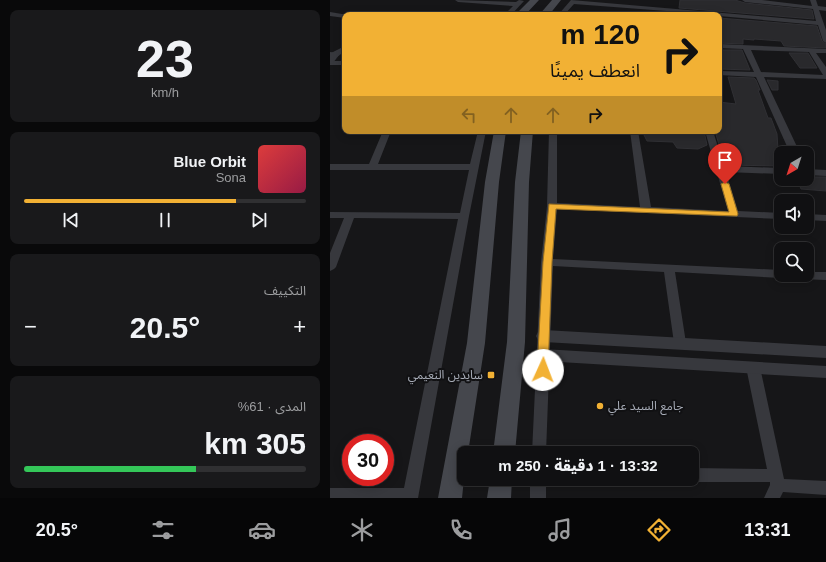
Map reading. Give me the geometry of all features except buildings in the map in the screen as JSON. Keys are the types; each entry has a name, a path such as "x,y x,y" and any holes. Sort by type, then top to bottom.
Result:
{"main road":[{"path":"523,12 535,0"},
{"path":"547,12 557,0"},
{"path":"450,498 476,343 492,182 500,134"},
{"path":"505,446 516,342 522,182 528,134"},
{"path":"499,498 500,486"}],"street":[{"path":"458,0 520,2"},
{"path":"745,0 826,9"},
{"path":"813,0 823,26 826,41"},
{"path":"564,12 573,1 628,4 699,12"},
{"path":"511,12 520,2"},
{"path":"330,14 342,16"},
{"path":"722,15 823,26"},
{"path":"722,46 826,51"},
{"path":"746,47 792,146"},
{"path":"331,59 342,50"},
{"path":"811,50 826,73"},
{"path":"331,59 342,62"},
{"path":"722,73 826,77"},
{"path":"372,167 386,134"},
{"path":"330,495 411,496 464,216 476,167 482,134"},
{"path":"539,446 547,262 552,206 553,134"},
{"path":"634,134 646,211"},
{"path":"711,134 734,214"},
{"path":"330,167 476,167"},
{"path":"721,169 774,172"},
{"path":"814,172 826,173"},
{"path":"552,206 774,216"},
{"path":"330,215 464,216"},
{"path":"330,267 350,216"},
{"path":"814,217 826,218"},
{"path":"547,262 774,274"},
{"path":"669,268 680,344"},
{"path":"814,276 826,276"},
{"path":"544,336 826,352"},
{"path":"543,355 826,372"},
{"path":"753,367 775,486"},
{"path":"699,476 775,486 826,488"},
{"path":"538,486 538,498"}],"place":[{"name":"سايدين النعيمي","path":"491,375"},
{"name":"جامع السيد علي","path":"600,406"}],"route":[{"path":"543,370 547,262 552,206 734,214 725,184"}]}
